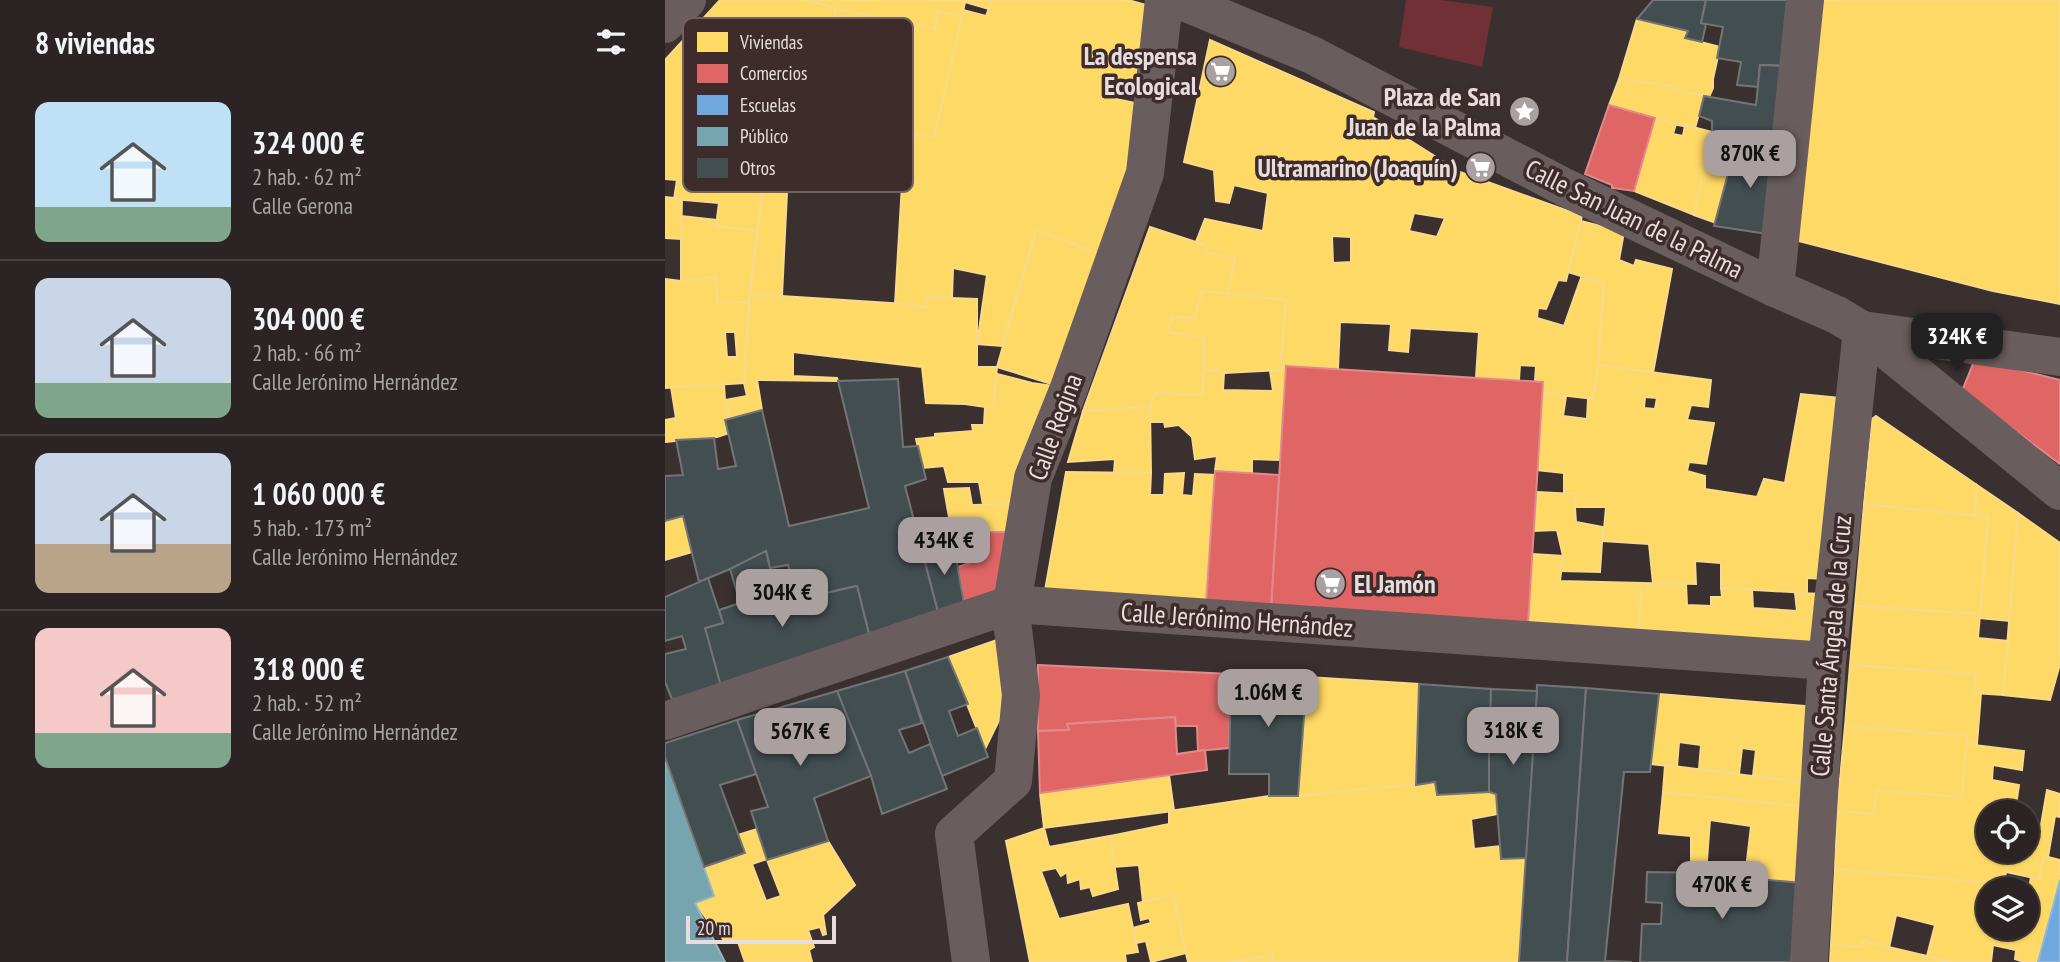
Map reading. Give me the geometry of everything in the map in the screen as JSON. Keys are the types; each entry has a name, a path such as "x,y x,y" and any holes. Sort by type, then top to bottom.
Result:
{"street":[{"path":"665,24 687,0"},
{"name":"Calle Regina","path":"971,962 954,834 1013,781 1021,695 1012,604 1033,478 1069,388 1145,173 1164,0"},
{"name":"Calle San Juan de la Palma","path":"1179,0 1313,54 1564,187 1837,315 1862,330"},
{"path":"1775,288 1805,0"},
{"path":"1862,330 2060,357"},
{"path":"1862,330 2060,491"},
{"name":"Calle Santa Ángela de la Cruz","path":"1809,962 1827,661 1862,330"},
{"name":"Calle Jerónimo Hernández","path":"665,721 1012,604 1827,661"}],"shaded area":[{"path":"1406,0 1441,0 1493,7 1482,67 1399,47"}],"building: Viviendas":[{"path":"720,0 809,0 836,9 833,18 704,18"},
{"path":"809,0 992,0 989,9 965,2 962,17 938,11 935,29 913,25 913,18 881,18 836,9"},
{"path":"992,0 1128,0 1157,8 1146,97 1111,88 1111,98 1145,105 1104,255 1036,230 1002,346 977,344 987,275 953,268 952,298 926,297 928,308 895,304 902,192 913,192 913,134 934,137 963,10 986,16"},
{"path":"1824,0 2060,0 2060,304 1993,291 1787,238"},
{"path":"836,9 881,18 833,18"},
{"path":"938,11 962,17 934,137 913,134 913,25 935,29"},
{"path":"1637,19 1688,31 1685,38 1720,47 1709,97 1671,89 1672,86 1619,79"},
{"path":"683,40 683,192 762,192 757,231 716,226 719,203 674,199 677,180 665,179 665,60"},
{"path":"1210,40 1374,112 1373,117 1460,172 1582,216 1566,281 1558,280 1546,309 1538,308 1537,318 1564,326 1581,278 1604,283 1593,399 1543,393 1543,382 1535,380 1536,366 1520,365 1519,380 1476,378 1479,332 1410,328 1408,352 1389,350 1391,324 1340,322 1338,369 1286,366 1280,370 1286,300 1228,294 1235,258 1204,252 1205,245 1196,242 1205,219 1263,231 1268,193 1234,185 1229,203 1216,201 1214,170 1184,162","holes":["1414,213 1445,218 1437,237 1409,231","1332,236 1351,237 1351,262 1333,263"]},
{"path":"1619,79 1672,86 1671,89 1704,96 1695,128 1609,105"},
{"path":"1655,118 1676,124 1673,134 1683,136 1685,125 1712,132 1694,215 1634,191"},
{"path":"1712,132 1737,140 1716,223 1694,215"},
{"path":"762,192 787,192 782,296 750,294"},
{"path":"665,197 682,199 681,239 665,238"},
{"path":"681,216 718,220 716,226 757,231 749,302 717,303 716,277 681,281"},
{"path":"1581,221 1624,232 1619,260 1634,266 1636,260 1672,269 1653,373 1598,365 1604,283 1568,272"},
{"path":"1150,227 1205,245 1204,252 1235,258 1228,294 1202,291 1195,318 1172,317 1168,332 1204,338 1203,395 1155,393 1150,407 1083,411"},
{"path":"1036,230 1104,255 1061,387 997,367"},
{"path":"716,277 717,303 749,302 744,383 665,388 665,279 681,281","holes":["725,332 735,332 737,357 727,357"]},
{"path":"1202,291 1286,300 1280,370 1224,373 1204,368 1204,338 1168,332 1172,317 1195,318"},
{"path":"750,294 906,304 928,308 926,297 977,299 977,367 997,367 993,408 926,403 922,367 793,352 793,376 837,378 838,381 757,380 762,410 730,418 725,400 747,396 744,383"},
{"path":"1598,365 1711,380 1708,407 1691,405 1687,420 1714,423 1706,464 1689,462 1687,471 1705,476 1705,489 1757,497 1764,479 1785,483 1801,394 1840,398 1825,579 1807,578 1807,593 1721,588 1721,563 1695,561 1696,584 1653,583 1649,544 1603,541 1606,507 1575,507 1574,494 1564,493 1564,473 1537,470 1543,393 1566,396 1563,416 1587,419 1588,399 1593,399","holes":["1645,397 1657,398 1655,409 1644,408"]},
{"path":"1286,366 1280,460 1252,459 1252,473 1215,471 1217,456 1195,459 1192,437 1179,425 1165,427 1164,422 1151,422 1150,407 1155,393 1203,395 1204,368 1224,373 1223,390 1273,391 1270,371"},
{"path":"997,374 1061,387 1014,504 983,505 979,482 948,482 944,466 923,468 916,439 935,437 935,434 973,431 972,425 984,425 985,407 993,408"},
{"path":"724,384 730,418 725,420 729,433 717,437 665,442 665,420 676,418 671,387"},
{"path":"1150,407 1151,473 1114,472 1115,459 1068,462 1083,411"},
{"path":"1876,416 1977,485 1975,516 1864,504 1872,419"},
{"path":"1066,472 1151,473 1150,495 1164,495 1165,474 1184,473 1182,495 1193,496 1195,474 1216,475 1206,605 1044,596"},
{"path":"1977,485 2018,513 2009,621 1980,618 1988,517 1975,516"},
{"path":"969,488 972,505 1014,504 1010,532 952,534 944,489"},
{"path":"1537,492 1574,494 1576,522 1603,527 1600,572 1561,571 1563,556 1557,530 1534,531"},
{"path":"1864,504 1988,517 1980,614 1855,606"},
{"path":"2018,513 2060,543 2060,664 2050,700 2003,695"},
{"path":"683,516 692,552 665,560 665,521"},
{"path":"1532,554 1563,556 1560,581 1642,583 1638,634 1528,624"},
{"path":"1642,583 1686,584 1687,605 1711,606 1711,597 1722,597 1721,588 1752,589 1753,608 1797,611 1795,593 1826,594 1821,649 1638,634"},
{"path":"1855,606 1980,614 1978,638 2008,641 2003,695 1974,693 1975,674 1850,665"},
{"path":"1005,637 1012,694 985,749 948,657"},
{"path":"1850,665 1975,674 1974,693 1981,693 1977,744 1966,744 1967,736 1845,726"},
{"path":"1307,677 1419,684 1416,785 1298,796"},
{"path":"1659,694 1816,707 1812,783 1753,776 1756,750 1742,748 1739,774 1699,769 1701,745 1679,742 1677,767 1651,764"},
{"path":"1845,726 1967,736 1962,797 1876,790 1874,814 1837,811"},
{"path":"1966,744 2024,751 2022,770 1993,765 1992,780 2019,785 2017,800 1976,800 1976,863 2039,863 2039,831 2047,790 2060,794 2060,817 2055,816 2048,857 2044,856 2039,879 2006,872 2005,877 1976,877 1976,882 1835,869 1837,811 1874,814 1876,790 1962,797"},
{"path":"1665,765 1808,783 1807,807 1663,792"},
{"path":"1169,775 1174,811 1044,828 1040,793"},
{"path":"1435,782 1437,795 1489,792 1496,794 1498,814 1471,819 1474,849 1500,846 1501,859 1526,858 1519,962 1274,962 1273,955 1228,962 1188,962 1173,895 1143,902 1139,865 1114,867 1110,836 1169,824 1169,811 1269,796 1298,796"},
{"path":"1663,792 1807,807 1801,883 1745,878 1751,826 1710,820 1706,873 1691,873 1691,836 1659,833"},
{"path":"1044,828 1049,847 1110,836 1118,889 1093,896 1090,887 1081,889 1080,879 1068,883 1067,872 1061,876 1056,868 1041,871 1059,919 1128,904 1138,952 1125,954 1126,962 1030,962 1006,841"},
{"path":"757,829 767,859 752,864 766,901 781,896 767,860 828,841 855,885 823,915 826,934 823,935 820,927 808,930 814,947 809,950 812,962 745,962 737,939 724,942 715,920 709,922 695,903 714,896 704,867 745,853 738,835"},
{"path":"2044,856 2060,860 2060,880 2038,962 2015,959 2016,950 1993,945 1991,962 1950,962 1927,956 1935,925 1896,915 1889,948 1863,941 1861,947 1831,944 1835,869 1976,882 1976,940 2039,940 2039,879"},
{"path":"1173,895 1186,953 1151,962 1146,941 1136,943 1133,928 1151,923 1149,918 1141,920 1138,903"},
{"path":"1863,941 1950,962 1830,962 1831,944 1861,947"},
{"path":"1273,955 1274,962 1228,962"}],"building: Comercios":[{"path":"1609,105 1655,118 1634,191 1612,188 1612,185 1585,174"},
{"path":"1975,359 2060,380 2060,464 1962,391"},
{"path":"1286,366 1543,382 1528,624 1271,608"},
{"path":"1215,471 1279,475 1271,608 1206,605"},
{"path":"968,532 1010,532 1003,599 966,615 958,567 969,563"},
{"path":"1038,665 1231,674 1229,748 1198,751 1197,726 1176,726 1175,717 1067,724 1069,730 1038,731"},
{"path":"1175,717 1177,754 1205,750 1207,770 1040,793 1038,731 1069,730 1067,724"}],"building: Escuelas":[{"path":"2060,880 2060,962 2038,962"}],"building: Público":[{"path":"665,757 714,896 695,903 725,962 665,962"}],"building: Otros":[{"path":"1653,0 1706,0 1701,23 1706,24 1702,42 1685,38 1688,31 1637,19"},
{"path":"1706,0 1789,0 1783,66 1760,65 1758,87 1737,85 1741,62 1717,58 1723,27 1701,23"},
{"path":"1760,65 1792,66 1782,154 1712,132 1712,121 1699,116 1704,96 1756,105"},
{"path":"1737,140 1782,154 1768,234 1714,226"},
{"path":"898,379 903,447 918,446 926,479 905,486 941,623 872,646 857,586 798,599 788,565 770,568 766,551 699,582 683,516 665,521 665,476 683,475 676,440 714,438 718,469 736,466 725,420 762,410 789,526 869,508 838,381"},
{"path":"952,534 966,615 941,623 920,543"},
{"path":"766,551 778,604 857,586 872,646 723,694 705,628 723,623 719,610 740,603 730,569"},
{"path":"708,578 723,623 705,628 723,694 676,709 665,682 665,654 686,649 682,636 665,641 665,597"},
{"path":"948,657 968,704 949,711 958,736 977,728 988,757 942,776 905,671"},
{"path":"905,671 922,723 899,730 909,753 930,744 947,789 882,814 871,776 837,691"},
{"path":"1231,674 1307,677 1298,796 1269,796 1269,774 1229,774"},
{"path":"1419,684 1491,689 1489,792 1437,795 1435,782 1416,785"},
{"path":"1537,685 1586,688 1567,962 1519,962"},
{"path":"1586,688 1659,694 1650,772 1624,772 1605,961 1632,962 1567,962"},
{"path":"1491,689 1537,691 1526,858 1501,859 1496,794 1489,792 1489,752 1509,753 1510,738 1490,736"},
{"path":"837,691 871,776 814,798 828,841 767,860 751,811 768,807 737,720"},
{"path":"737,720 756,774 720,785 745,853 704,867 665,757 665,743"},
{"path":"1647,872 1706,873 1702,899 1725,901 1726,876 1801,883 1797,962 1640,962 1642,924 1661,924 1662,903 1646,902"}],"place":[{"name":"La despensa Ecological","path":"1220,71"},
{"name":"Plaza de San Juan de la Palma","path":"1524,112"},
{"name":"Ultramarino (Joaquín)","path":"1481,168"},
{"name":"El Jamón","path":"1331,584"}]}
